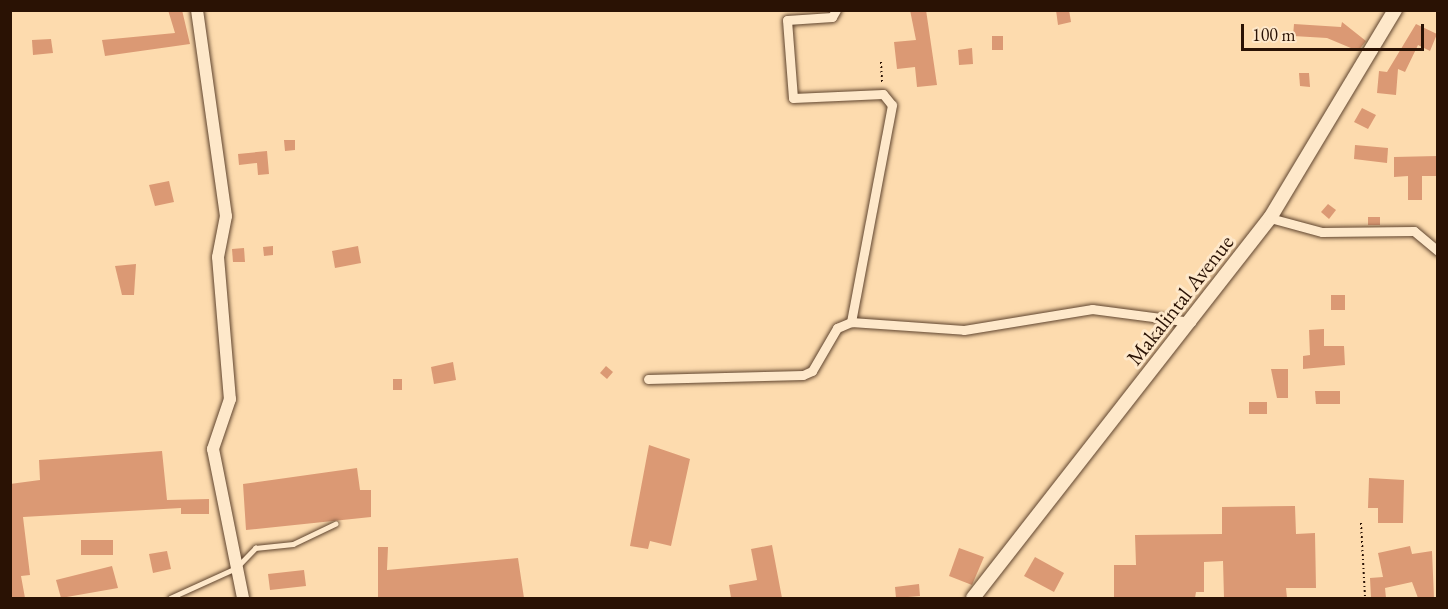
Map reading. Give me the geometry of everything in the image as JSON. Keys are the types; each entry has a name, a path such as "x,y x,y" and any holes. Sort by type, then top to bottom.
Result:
{"main road":[{"name":"Makalintal Avenue","path":"973,598 1270,218 1395,10"}],"street":[{"path":"197,10 226,216 218,257 230,399 213,449 243,598"},
{"path":"836,10 832,16 788,20 793,98 882,94 892,105 850,322"},
{"path":"1270,218 1322,231 1414,231 1437,251"},
{"path":"648,378 803,375 812,371 837,328 850,322 964,330 1092,309 1191,322"}],"lane":[{"path":"170,598 236,568 255,548 293,544 335,525"}],"path":[{"path":"881,62 882,94"},
{"path":"1361,523 1365,598"}],"building":[{"path":"168,10 182,10 190,44 105,56 102,40 175,33"},
{"path":"910,10 926,10 937,85 917,87 915,67 897,69 894,42 916,40"},
{"path":"1056,10 1069,10 1071,22 1058,25"},
{"path":"1342,22 1366,41 1358,51 1327,38 1293,36 1294,24 1341,27"},
{"path":"1416,24 1437,34 1430,51 1418,45 1405,72 1398,69 1396,95 1377,93 1379,71 1387,72"},
{"path":"992,36 1003,36 1003,50 992,50"},
{"path":"51,39 53,53 33,55 32,40"},
{"path":"972,48 973,64 959,65 958,50"},
{"path":"1299,73 1309,73 1310,87 1300,86"},
{"path":"1362,108 1376,115 1368,129 1354,122"},
{"path":"284,140 295,140 295,150 285,151"},
{"path":"1355,145 1388,148 1387,163 1354,159"},
{"path":"267,151 269,174 258,175 257,163 239,165 238,154"},
{"path":"1437,156 1437,176 1422,176 1422,200 1408,200 1408,176 1394,177 1394,157"},
{"path":"169,181 174,202 155,206 149,185"},
{"path":"1328,204 1336,210 1329,219 1321,212"},
{"path":"1368,217 1380,217 1380,225 1368,225"},
{"path":"273,246 273,255 264,256 263,247"},
{"path":"358,246 361,263 335,268 332,251"},
{"path":"244,248 245,262 233,262 232,249"},
{"path":"136,264 134,295 122,295 115,266"},
{"path":"1331,295 1345,295 1345,310 1331,310"},
{"path":"1324,329 1324,346 1344,346 1345,365 1303,369 1303,356 1310,355 1309,330"},
{"path":"453,362 456,380 434,384 431,367"},
{"path":"606,366 613,372 607,379 600,373"},
{"path":"1271,369 1288,369 1288,398 1277,398"},
{"path":"393,379 402,379 402,390 393,390"},
{"path":"1315,391 1340,391 1340,404 1316,404"},
{"path":"1249,402 1267,402 1267,414 1249,414"},
{"path":"649,445 690,459 671,546 650,541 648,549 630,546"},
{"path":"162,451 167,500 209,499 209,514 181,514 181,508 23,517 30,575 21,576 25,598 10,598 10,484 40,480 39,460"},
{"path":"357,468 360,490 371,490 371,517 246,530 243,484"},
{"path":"1369,478 1404,480 1403,523 1378,523 1378,508 1368,508"},
{"path":"1295,506 1296,534 1315,533 1316,588 1286,588 1287,598 1224,598 1223,561 1204,562 1204,592 1196,592 1195,598 1114,598 1114,565 1136,565 1135,535 1222,534 1222,507"},
{"path":"81,540 113,540 113,555 81,555"},
{"path":"772,545 782,598 731,598 729,585 757,580 751,549"},
{"path":"1410,546 1412,554 1432,551 1434,598 1418,598 1412,582 1385,588 1386,598 1371,598 1370,578 1383,577 1378,553"},
{"path":"378,547 388,547 387,570 518,558 524,598 378,598"},
{"path":"959,548 984,557 972,585 949,576"},
{"path":"167,551 171,569 153,573 149,554"},
{"path":"1035,557 1064,573 1054,592 1024,576"},
{"path":"112,566 118,588 61,598 56,580"},
{"path":"304,570 306,586 270,590 268,574"},
{"path":"919,584 920,596 896,598 895,587"}]}
